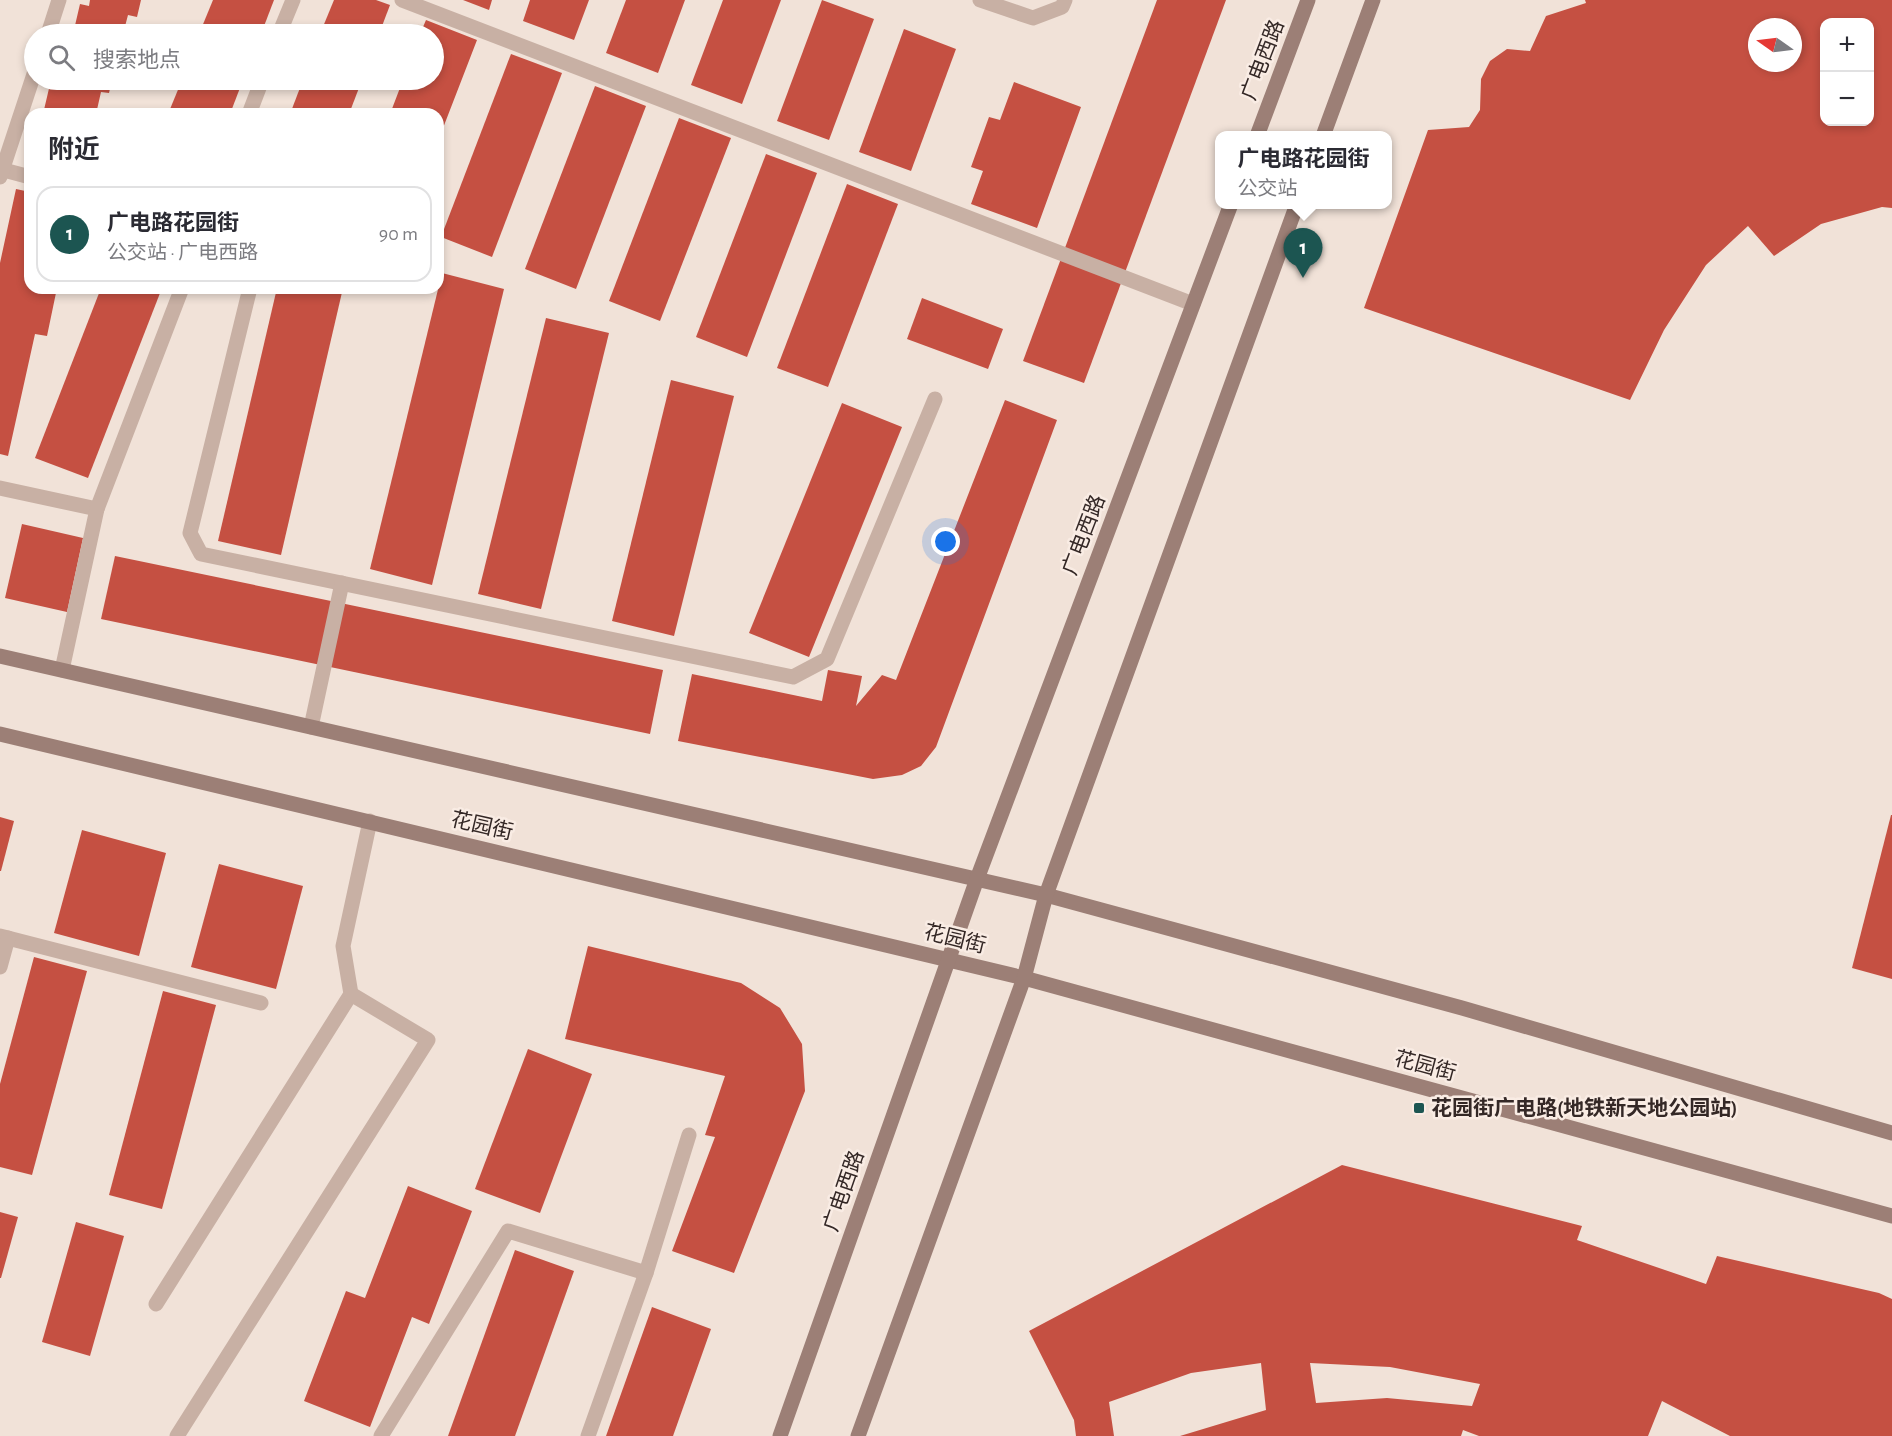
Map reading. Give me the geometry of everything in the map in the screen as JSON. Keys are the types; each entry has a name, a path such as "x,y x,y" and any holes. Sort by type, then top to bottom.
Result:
{"main road":[{"name":"广电西路","path":"1259,131 1308,0"},
{"path":"1324,131 1373,0"},
{"name":"广电西路","path":"780,1436 976,879 1229,209"},
{"path":"858,1436 1023,978 1046,895 1295,209"},
{"path":"0,656 1046,895 1462,1008 1892,1133"},
{"name":"花园街","path":"0,734 1023,978 1892,1216"}],"lane":[{"path":"51,24 59,0"},
{"path":"283,24 293,0"},
{"path":"402,0 924,203 1193,304"},
{"path":"980,0 1033,18 1062,7 1065,0"},
{"path":"24,176 1,172 29,90"},
{"path":"251,108 258,90"},
{"path":"62,670 97,509 180,294"},
{"path":"249,294 190,533 201,554 793,677 827,659 935,399"},
{"path":"0,488 97,509"},
{"path":"311,727 342,583"},
{"path":"156,1304 351,994 343,946 369,821"},
{"path":"0,967 4,937 261,1003"},
{"path":"177,1436 428,1040 351,994"},
{"path":"588,1436 646,1273 689,1135"},
{"path":"381,1436 508,1231 646,1273"}],"building":[{"path":"90,0 141,0 137,17 128,15 126,24 75,24 80,4 89,6"},
{"path":"213,0 274,0 265,24 203,24"},
{"path":"334,0 376,0 390,5 383,24 324,24"},
{"path":"463,0 492,0 489,10"},
{"path":"530,0 589,0 574,40 523,21"},
{"path":"626,0 685,0 658,73 606,53"},
{"path":"723,0 781,0 742,104 691,85"},
{"path":"822,0 874,19 829,140 777,121"},
{"path":"1157,0 1226,0 1084,383 1023,361"},
{"path":"1585,0 1892,0 1892,208 1882,207 1821,224 1774,256 1748,226 1706,265 1664,330 1630,400 1364,308 1428,130 1469,127 1480,110 1481,79 1490,61 1507,49 1530,51 1546,16 1586,3"},
{"path":"426,20 436,24 424,24"},
{"path":"444,27 477,40 444,125 444,108 392,108 399,90 444,90"},
{"path":"904,29 956,49 911,171 859,152"},
{"path":"511,54 562,73 492,257 444,238 444,229"},
{"path":"1014,82 1081,107 1037,228 971,204 983,171 971,167 989,117 1000,120"},
{"path":"595,86 646,106 576,289 525,269"},
{"path":"49,90 110,90 109,93 101,92 97,108 44,108"},
{"path":"178,90 239,90 232,108 170,108"},
{"path":"299,90 358,90 351,108 292,108"},
{"path":"679,118 731,138 660,321 609,301"},
{"path":"766,154 817,173 747,357 696,337"},
{"path":"847,184 898,204 828,387 777,368"},
{"path":"16,189 24,191 24,294 56,294 47,336 35,334 8,456 0,454 0,263"},
{"path":"444,274 504,289 432,585 370,569 437,294 444,294"},
{"path":"99,294 160,294 88,478 35,458"},
{"path":"276,294 342,294 281,555 218,541"},
{"path":"922,298 1003,329 988,369 907,339"},
{"path":"546,318 609,333 541,609 478,594"},
{"path":"671,380 734,396 674,636 612,621"},
{"path":"1005,400 1057,420 936,747 921,766 902,775 873,779 678,741 692,674 822,701 828,670 862,676 856,706 882,675 896,680"},
{"path":"842,403 902,427 809,657 749,633"},
{"path":"22,524 83,538 67,612 5,598"},
{"path":"115,556 663,670 650,734 101,619"},
{"path":"1892,815 1892,979 1852,968"},
{"path":"0,817 14,821 1,871 0,871"},
{"path":"82,830 166,853 139,956 54,933"},
{"path":"219,864 303,886 276,989 191,967"},
{"path":"588,946 741,983 780,1008 802,1044 805,1091 734,1273 672,1251 715,1137 705,1135 725,1076 565,1039"},
{"path":"34,957 87,971 32,1175 0,1167 0,1084"},
{"path":"163,991 216,1005 162,1209 109,1195"},
{"path":"528,1049 592,1074 540,1213 475,1189"},
{"path":"1342,1165 1582,1226 1577,1240 1706,1284 1717,1256 1879,1293 1892,1299 1892,1436 1730,1436 1662,1401 1648,1436 1479,1436 1463,1430 1461,1436 1180,1436 1266,1410 1261,1363 1191,1373 1109,1402 1114,1436 1076,1436 1074,1420 1029,1331","holes":["1310,1363 1390,1367 1480,1384 1472,1406 1387,1398 1316,1403"]},
{"path":"408,1186 472,1211 429,1324 412,1317 370,1427 304,1401 346,1291 365,1298"},
{"path":"0,1212 18,1217 1,1278 0,1278"},
{"path":"76,1222 124,1236 90,1356 42,1342"},
{"path":"515,1250 574,1271 515,1436 448,1436"},
{"path":"652,1307 711,1329 673,1436 606,1436"}],"place":[{"name":"广电路花园街","path":"1303,278"},
{"name":"花园街广电路(地铁新天地公园站)","path":"1419,1108"}]}
